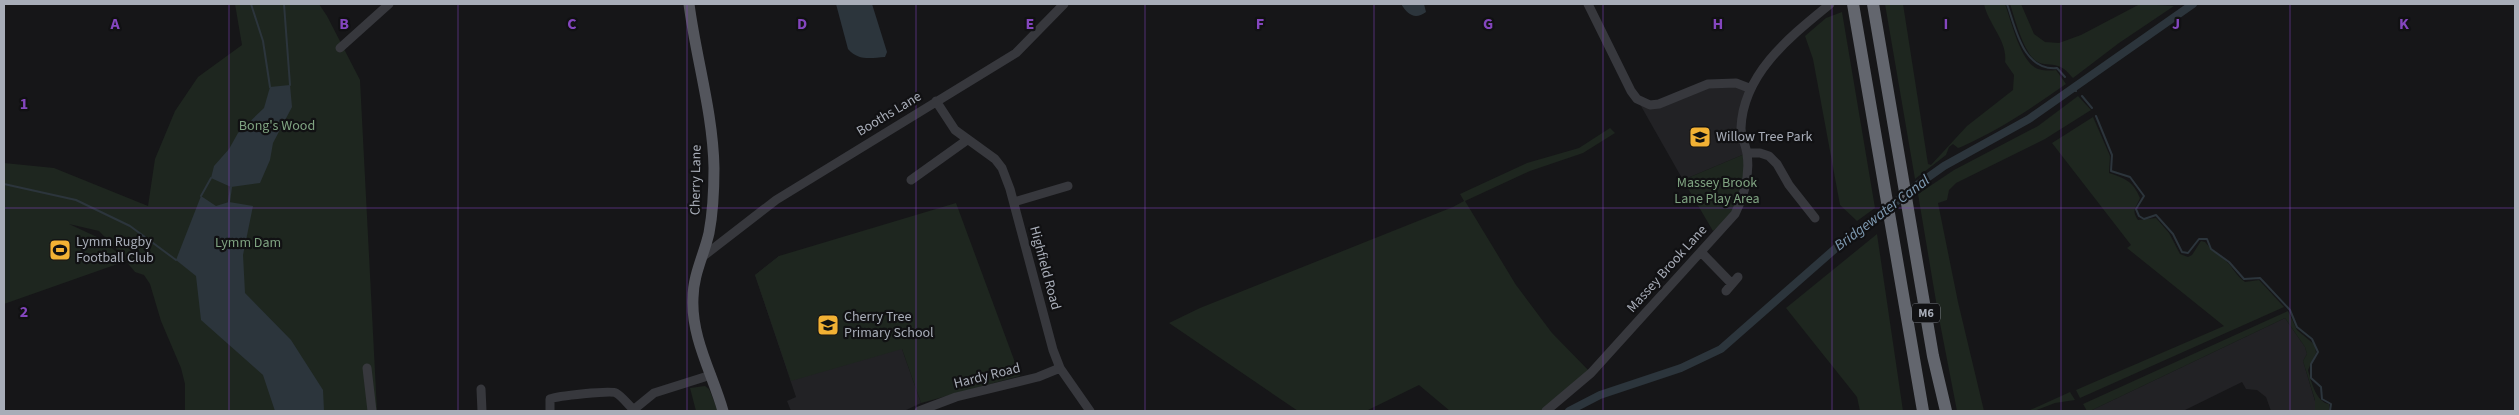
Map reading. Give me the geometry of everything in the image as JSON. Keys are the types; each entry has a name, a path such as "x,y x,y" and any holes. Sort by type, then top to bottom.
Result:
{"highway":[{"name":"M6","path":"1853,4 1923,411"},
{"name":"M6","path":"1873,4 1934,356 1946,411"}],"main road":[{"name":"Cherry Lane","path":"689,4 711,130 714,168 709,233 694,282 693,308 698,338 723,411"}],"street":[{"path":"340,48 389,4"},
{"name":"Booths Lane","path":"701,259 776,200 1016,53 1064,4"},
{"path":"1588,4 1630,90 1643,102 1659,104 1708,84 1736,83 1749,88"},
{"name":"Massey Brook Lane","path":"1546,411 1592,373 1735,214 1742,199 1747,173 1747,153 1741,129 1749,88 1784,45 1830,4"},
{"name":"Highfield Road","path":"936,101 951,125 967,140 987,151 995,159 1007,178 1053,350 1060,368 1090,411"},
{"path":"911,180 967,140"},
{"path":"1747,153 1760,153 1769,156 1778,164 1789,185 1815,218"},
{"path":"1014,202 1068,186"},
{"path":"709,233 723,242"},
{"path":"1701,252 1729,288 1738,277"},
{"path":"367,368 372,411"},
{"name":"Hardy Road","path":"919,411 941,407 1038,377 1060,368"},
{"path":"550,411 550,399 556,396 588,395 602,391 615,392 633,411 646,398 659,390 711,375"},
{"path":"480,389 482,411"}],"shaded area":[{"path":"836,4 872,4 887,52 885,57 860,57 848,49"},
{"path":"1401,4 1424,4 1426,12 1415,16 1406,11"},
{"name":"Willow Tree Park","path":"1708,84 1749,88 1741,129 1747,153 1683,180 1637,99 1650,105"},
{"path":"290,85 292,107 273,143 270,160 260,183 231,187 211,178 214,166 229,149 238,133 264,108 270,87"},
{"name":"Lymm Dam","path":"201,196 216,206 229,202 253,206 243,255 245,293 291,340 323,390 324,411 275,411 263,375 201,320 196,276 176,260"},
{"name":"Cherry Tree Primary School","path":"779,256 902,349 921,403 904,411 791,411 787,401 796,397 755,275"},
{"path":"2285,318 2305,347 2307,354 2303,361 2315,401 2315,411 2271,411 2266,397 2257,390 2246,389 2242,382 2183,411 2090,411"}],"green space":[{"name":"Bong's Wood","path":"235,4 319,4 360,80 377,411 185,411 185,384 181,368 161,321 150,284 144,275 135,272 126,261 4,304 4,163 54,168 148,206 155,159 175,111 198,77 242,45","holes":["69,224 99,231 126,259 97,237"]},
{"path":"1885,4 1903,4 1928,164 1931,165 1967,126 2013,90 2014,75 2005,62 2004,47 1989,19 1984,4 2005,4 2020,46 2028,61 2038,69 2056,70 2066,84 2028,110 1989,133 1958,148 1953,144 1949,147 1946,155 1915,179"},
{"path":"2010,4 2021,4 2034,34 2045,42 2059,43 2081,35 2140,4 2174,6 2119,43 2073,78 2060,67 2039,63 2031,56 2020,34"},
{"path":"1842,12 1875,208 1857,221 1840,205 1813,59 1805,36 1826,18"},
{"path":"2078,96 2091,110 2045,139 1956,183 1949,190 1947,200 1938,203 1958,302 1984,411 1957,411 1918,194 1954,170 2038,126"},
{"path":"2093,117 2110,156 2109,173 2132,184 2140,198 2135,211 2138,220 2156,218 2169,233 2180,254 2188,257 2192,255 2201,241 2205,242 2245,282 2259,280 2284,307 2080,398 2076,390 2224,326 2127,248 2131,245 2052,143"},
{"path":"1610,128 1615,133 1583,153 1530,171 1465,201 1516,285 1552,333 1591,373 1547,411 1450,411 1419,385 1366,411 1298,411 1169,323 1200,308 1453,207 1464,201 1460,194 1527,163 1579,148"},
{"name":"Massey Brook Lane Play Area","path":"1747,153 1747,173 1735,214 1713,231 1683,180"},
{"path":"956,203 1020,376 921,403 902,349 791,381 755,275 779,256"},
{"path":"1877,234 1903,411 1860,411 1857,397 1786,308"},
{"path":"2288,311 2297,330 2315,345 2316,353 2308,370 2317,395 2329,404 2329,411 2315,411 2315,400 2303,361 2307,354 2305,347 2285,318 2090,411 2087,411 2083,404"},
{"path":"705,386 709,389 718,411 696,411 690,388"},
{"path":"2070,392 2075,400 2055,403 2034,411 2028,411"}],"waterway":[{"path":"251,4 263,41 270,87"},
{"path":"284,4 290,85"},
{"path":"2007,4 2018,36 2029,56 2036,63 2045,67 2057,68 2065,77"},
{"name":"Bridgewater Canal","path":"1569,411 1600,395 1681,368 1721,349 1836,248 1920,183 1944,166 2029,119 2193,4"},
{"path":"2082,96 2092,108"},
{"path":"2096,116 2112,155 2111,171 2130,177 2144,196 2136,209 2139,216 2144,219 2156,215 2173,234 2182,252 2188,253 2199,239 2207,239 2211,249 2229,262 2244,279 2260,278 2290,310 2297,327 2312,339 2318,352 2311,364 2311,378 2321,387 2322,399 2331,404 2330,411"},
{"path":"201,196 211,178"},
{"path":"4,184 76,200 130,226 176,260"},
{"path":"229,202 231,187"}],"place":[{"name":"Willow Tree Park","path":"1700,137"},
{"name":"Lymm Rugby Football Club","path":"60,250"},
{"name":"Cherry Tree Primary School","path":"828,325"}]}
